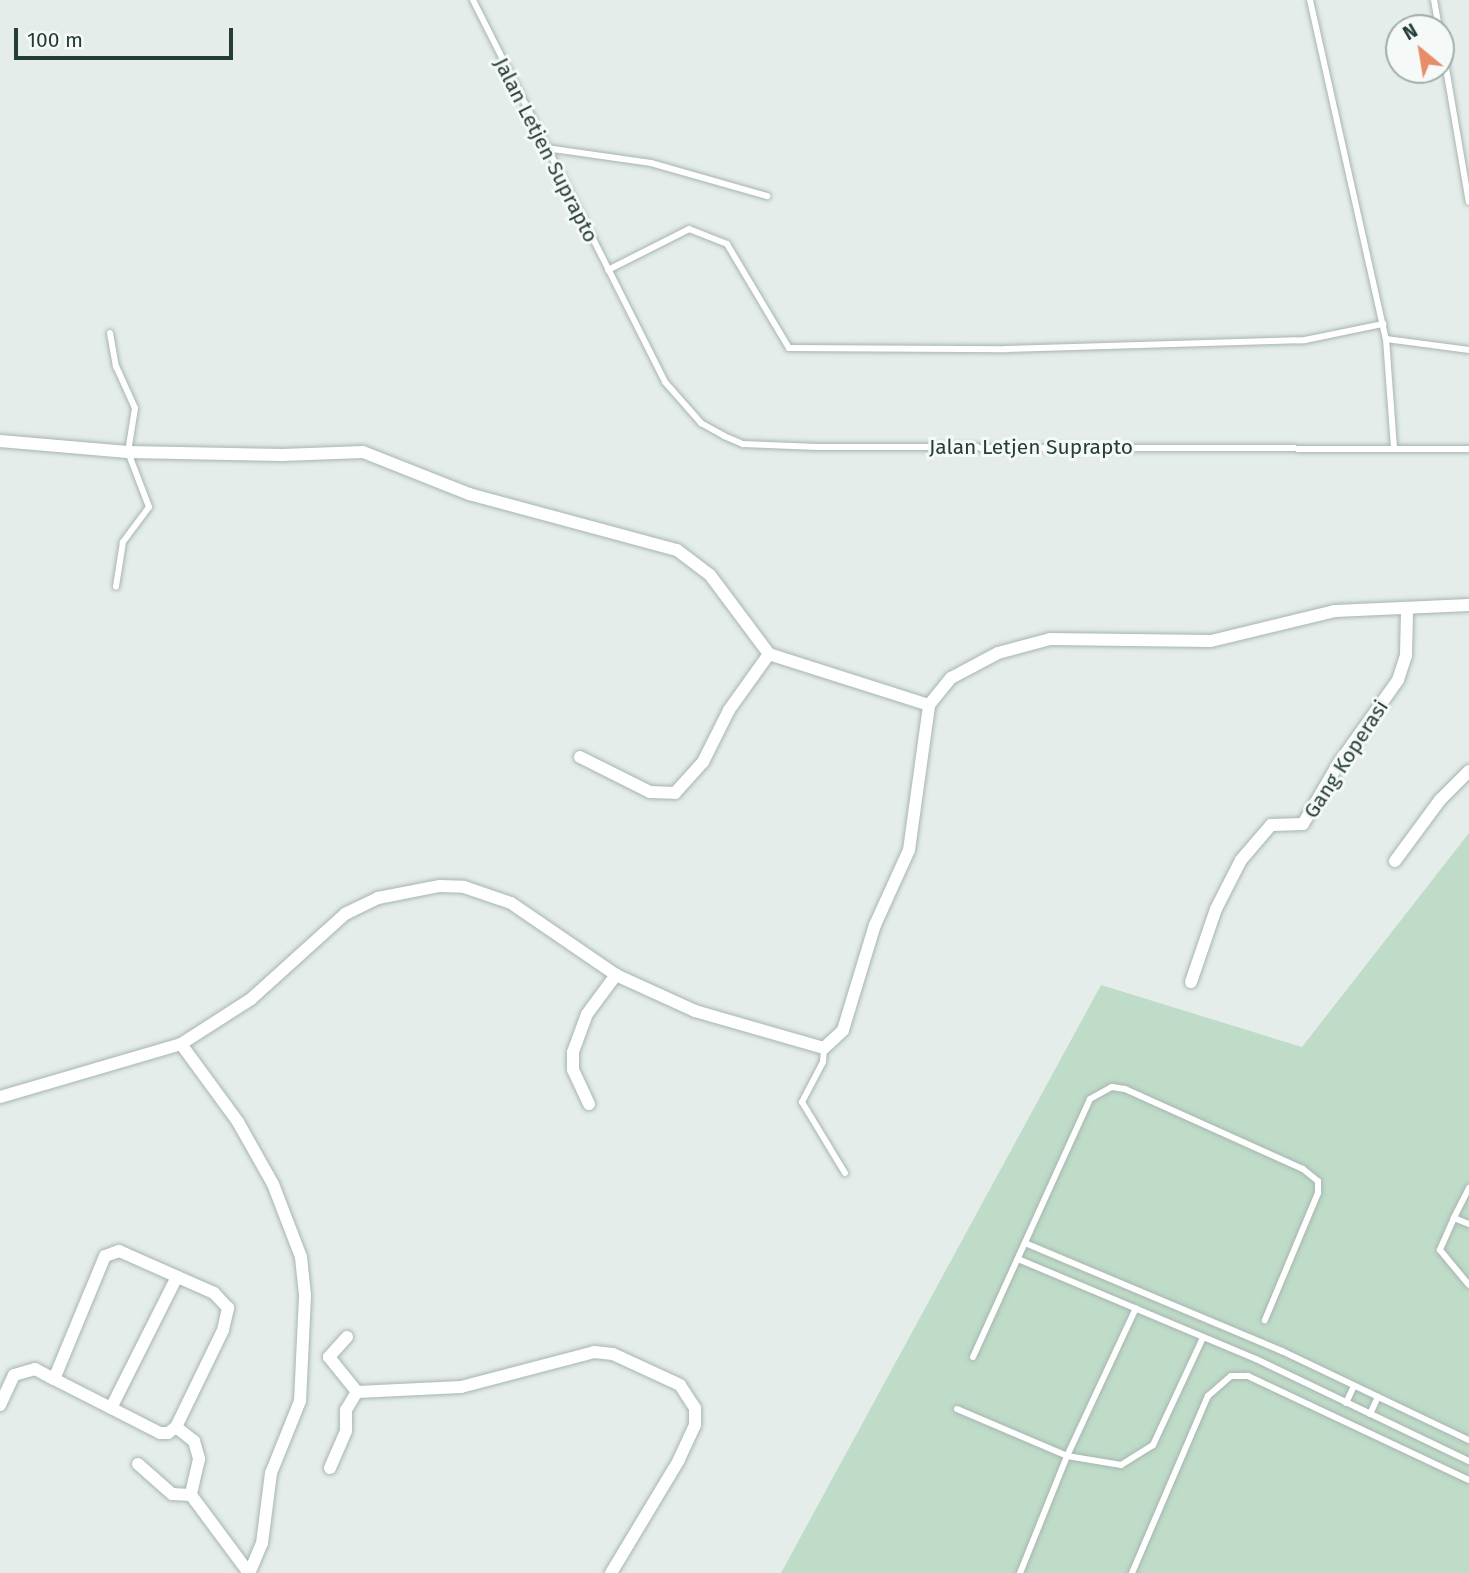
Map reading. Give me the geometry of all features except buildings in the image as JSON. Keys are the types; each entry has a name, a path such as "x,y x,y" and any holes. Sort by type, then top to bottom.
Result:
{"street":[{"path":"0,441 128,452 282,456 363,452 469,494 677,550 698,563 729,597 769,654 929,705"},
{"path":"0,1097 181,1044 232,1013 345,915 405,890 440,886 486,892 511,903 615,975 695,1011 824,1048 843,1030 875,925 909,850 929,705 951,678 1026,643 1092,638 1145,643 1211,641 1335,611 1407,611 1469,605"},
{"name":"Gang Koperasi","path":"1191,982 1216,909 1241,860 1271,825 1303,824 1339,763 1398,680 1406,655 1407,611"},
{"path":"580,757 650,792 675,793 703,762 729,710 769,654"},
{"path":"1395,861 1440,800 1469,771"},
{"path":"589,1104 573,1070 573,1052 587,1014 615,975"},
{"path":"176,1426 194,1441 199,1459 191,1495 249,1573 262,1543 271,1473 300,1401 305,1296 301,1256 273,1184 238,1122 181,1044"},
{"path":"0,1405 15,1374 35,1369 54,1379 160,1433 176,1426 223,1329 228,1308 214,1293 119,1251 106,1256 54,1379"},
{"path":"111,1408 177,1277"},
{"path":"347,1337 328,1357 357,1392"},
{"path":"357,1392 461,1387 593,1352 613,1354 680,1385 692,1397 695,1425 679,1460 611,1573"},
{"path":"330,1468 346,1432 346,1410 357,1392"},
{"path":"138,1464 172,1494 191,1495"}],"lane":[{"name":"Jalan Letjen Suprapto","path":"473,0 545,148 679,400 701,423 743,444 1469,449"},
{"path":"1310,0 1386,339 1394,447"},
{"path":"1449,84 1469,202"},
{"path":"545,148 651,163 767,195"},
{"path":"608,270 689,229 727,244 789,348 1006,349 1305,340 1382,324"},
{"path":"110,333 116,366 135,408 128,452 149,507 123,542 116,586"},
{"path":"1386,339 1469,349"},
{"path":"824,1048 824,1062 802,1102 845,1173"},
{"path":"973,1357 1090,1099 1111,1087 1125,1089 1303,1170 1318,1181 1318,1194 1265,1320"},
{"path":"1469,1189 1440,1250 1469,1285"},
{"path":"1454,1218 1469,1224"},
{"path":"1025,1243 1264,1343 1469,1440"},
{"path":"1018,1259 1256,1359 1469,1461"},
{"path":"1020,1573 1066,1456 1136,1308"},
{"path":"957,1409 1066,1456 1121,1465 1149,1450 1203,1338"},
{"path":"1256,1359 1264,1343"},
{"path":"1132,1573 1208,1396 1231,1376 1248,1376 1469,1480"},
{"path":"1346,1403 1354,1386"},
{"path":"1370,1414 1378,1397"}],"green space":[{"path":"1469,833 1469,1573 781,1573 1101,985 1302,1047"}]}
